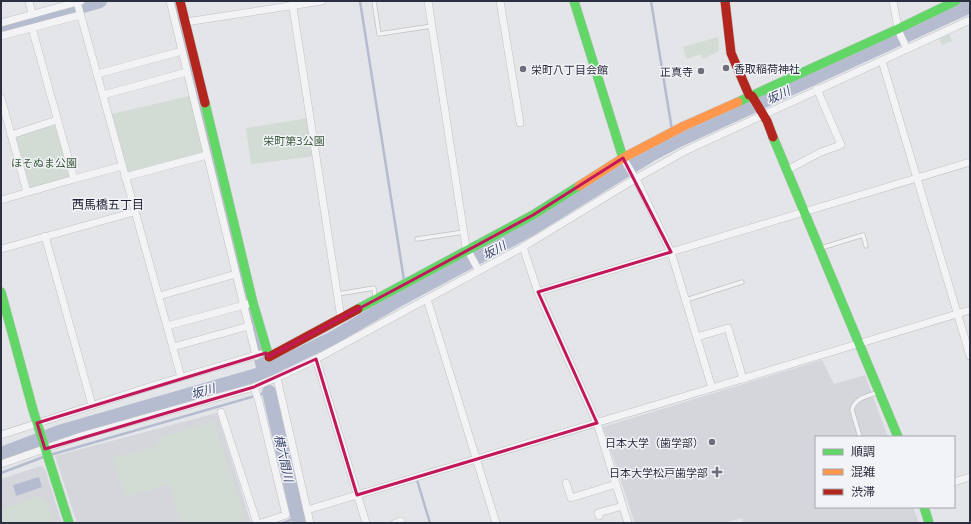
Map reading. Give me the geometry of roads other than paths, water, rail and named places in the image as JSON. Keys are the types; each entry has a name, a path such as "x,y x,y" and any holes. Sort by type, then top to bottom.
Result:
{"street":[{"path":"29,1 32,14"},
{"path":"170,1 256,356"},
{"path":"180,1 265,353 268,357 468,252 684,126 752,97 898,30 956,1"},
{"path":"186,22 292,3 322,1"},
{"path":"428,1 464,232 468,252 478,270"},
{"path":"500,1 520,123"},
{"path":"574,1 624,160 671,252 712,388"},
{"path":"725,1 731,53 752,97 763,114 898,436"},
{"path":"893,1 898,30 907,48"},
{"path":"1,23 79,2 80,15 181,378"},
{"path":"292,3 341,318"},
{"path":"1,36 80,15"},
{"path":"1,464 81,436 257,386 275,378 316,359 523,247 634,178 686,150 817,89 882,61 907,48 969,24"},
{"path":"32,28 74,179"},
{"path":"97,74 182,51"},
{"path":"882,61 970,356"},
{"path":"103,95 186,72"},
{"path":"787,170 821,152 841,145 817,89"},
{"path":"1,98 27,192"},
{"path":"11,135 57,120"},
{"path":"125,177 207,155"},
{"path":"538,292 970,162"},
{"path":"1,200 122,166"},
{"path":"1,249 134,212"},
{"path":"46,236 92,405"},
{"path":"523,247 538,292 596,423 628,523"},
{"path":"159,296 236,274"},
{"path":"1,292 45,448 69,523"},
{"path":"427,298 496,523"},
{"path":"167,326 253,303"},
{"path":"307,510 970,310"},
{"path":"173,347 249,326"},
{"path":"697,337 728,328 743,379"},
{"path":"1,436 39,427 92,405 265,353"},
{"path":"316,359 366,523"},
{"path":"275,378 310,523"},
{"path":"257,386 257,398 286,515 261,523"},
{"path":"221,412 257,523"},
{"path":"955,482 970,477"},
{"path":"566,483 571,498 616,484"},
{"path":"599,516 598,513 623,506"},
{"path":"924,508 929,523"}],"lane":[{"path":"374,1 379,34 432,26"},
{"path":"417,239 464,232"},
{"path":"820,249 863,235 866,246"},
{"path":"686,300 742,282"},
{"path":"338,294 374,288 375,296"},
{"path":"860,436 852,410 852,405 859,399 879,392"}],"water":[{"path":"39,477 42,487 16,496 13,485"}],"waterway":[{"path":"1,30 100,1"},
{"path":"175,1 264,371"},
{"path":"360,1 404,280"},
{"path":"651,1 672,130"},
{"name":"坂川","path":"1,454 59,432 257,375 331,339 400,299 529,230 652,154 675,142 970,6"},
{"name":"坂川","path":"673,135 675,142"},
{"path":"50,455 269,392"},
{"name":"横六間川","path":"269,392 299,523"},
{"path":"1,473 46,456"},
{"path":"417,480 430,523"},
{"path":"283,523 298,517"}],"place":[{"name":"香取稲荷神社","path":"726,68"},
{"name":"栄町八丁目会館","path":"523,69"},
{"name":"正真寺","path":"701,71"},
{"name":"日本大学（歯学部）","path":"712,442"},
{"name":"日本大学松戸歯学部","path":"717,472"}],"district":[{"name":"西馬橋五丁目","path":"108,204"}],"park label":[{"name":"栄町第3公園","path":"294,140"},
{"name":"ほそぬま公園","path":"44,162"}]}
